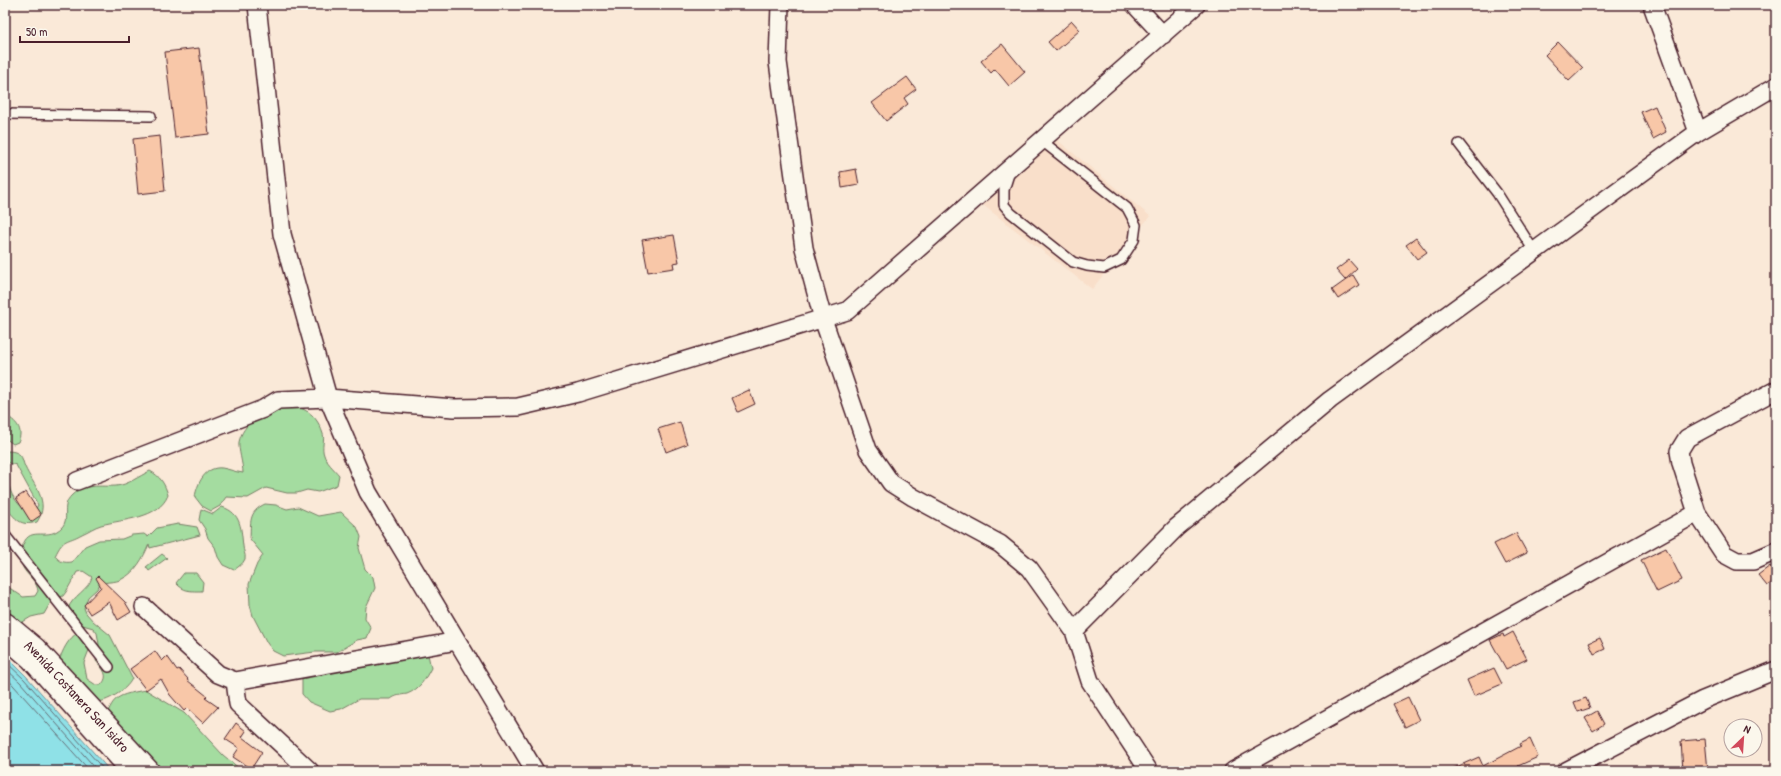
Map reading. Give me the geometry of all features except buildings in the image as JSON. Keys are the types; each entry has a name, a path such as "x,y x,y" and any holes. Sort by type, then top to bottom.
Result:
{"main road":[{"name":"Avenida Costanera San Isidro","path":"5,624 19,633 35,648 148,771"}],"street":[{"path":"257,5 282,234 328,398 368,492 535,771"},
{"path":"780,5 778,62 804,248 823,319 868,450 891,483 913,497 1000,544 1030,568 1074,631 1090,681 1149,771"},
{"path":"1134,5 1163,35"},
{"path":"77,480 263,409 278,400 328,398 454,408 518,407 578,393 847,311 1196,5"},
{"path":"1652,5 1698,132"},
{"path":"1074,631 1177,527 1330,400 1698,132 1776,86"},
{"path":"1776,390 1687,438 1679,450 1697,513 1724,554 1737,561 1753,561 1776,551"},
{"path":"1233,771 1697,513"},
{"path":"144,607 218,674 235,681 457,641"},
{"path":"5,641 28,661 127,771"},
{"path":"1566,771 1703,700 1776,670"},
{"path":"235,681 238,704 310,771"}],"lane":[{"path":"5,114 151,116"},
{"path":"1011,168 1004,190 1004,205 1011,213 1073,262 1087,266 1104,268 1122,260 1134,240 1136,225 1128,208 1042,141"},
{"path":"1459,144 1497,193 1534,251"},
{"path":"5,535 109,667"}],"shaded area":[{"path":"1051,135 1150,216 1092,289 975,199"}],"green space":[{"path":"275,405 292,406 305,410 316,419 323,434 323,452 325,458 339,475 337,485 318,492 307,490 297,493 287,493 266,488 248,498 226,497 220,506 211,511 202,506 195,497 203,477 211,470 216,468 225,468 243,473 239,445 241,435 248,424"},
{"path":"5,415 16,423 19,429 20,437 18,442 13,444 5,438"},
{"path":"5,451 15,452 21,456 25,467 39,493 42,507 41,514 37,522 22,523 5,507 5,469 9,476 9,486 11,492 18,503 25,510 35,510 38,505 16,465 5,462"},
{"path":"150,471 157,475 162,481 168,495 157,509 139,517 96,527 63,543 55,556 62,562 72,562 85,546 99,540 122,539 132,535 144,534 148,537 157,528 178,524 197,527 200,535 150,548 149,544 142,559 131,573 114,582 100,584 88,597 84,608 86,613 110,635 132,678 123,690 108,699 98,702 59,663 66,645 75,634 79,632 92,642 84,663 87,679 96,685 101,685 104,682 105,676 103,670 96,661 99,644 97,633 93,628 76,623 68,609 73,600 88,586 92,577 83,571 77,572 63,596 52,600 44,614 31,617 21,623 8,612 5,612 5,585 23,597 35,596 38,591 37,586 22,566 21,554 23,544 30,535 52,533 62,527 66,519 66,505 68,500 77,491 87,487 116,486 125,484"},
{"path":"265,504 276,505 287,509 298,507 318,516 341,512 357,527 361,537 359,548 365,569 373,577 375,588 366,607 365,618 371,628 367,638 357,640 337,652 315,652 283,656 273,651 267,643 253,616 250,605 249,584 257,564 263,555 250,539 251,523 253,514"},
{"path":"222,507 233,513 241,528 245,559 242,564 234,570 223,565 218,557 215,547 208,538 205,529 199,520 201,509 213,514"},
{"path":"162,554 167,558 149,571 146,567"},
{"path":"184,573 196,573 203,582 202,591 191,591 179,586 176,583"},
{"path":"427,650 431,668 419,686 407,694 391,699 359,699 341,709 330,711 309,702 302,694 302,673"},
{"path":"146,690 184,713 223,755 240,769 251,769 253,771 137,771 100,729 115,700 126,694"}],"water":[{"path":"5,655 26,676 110,771 5,771"}]}
